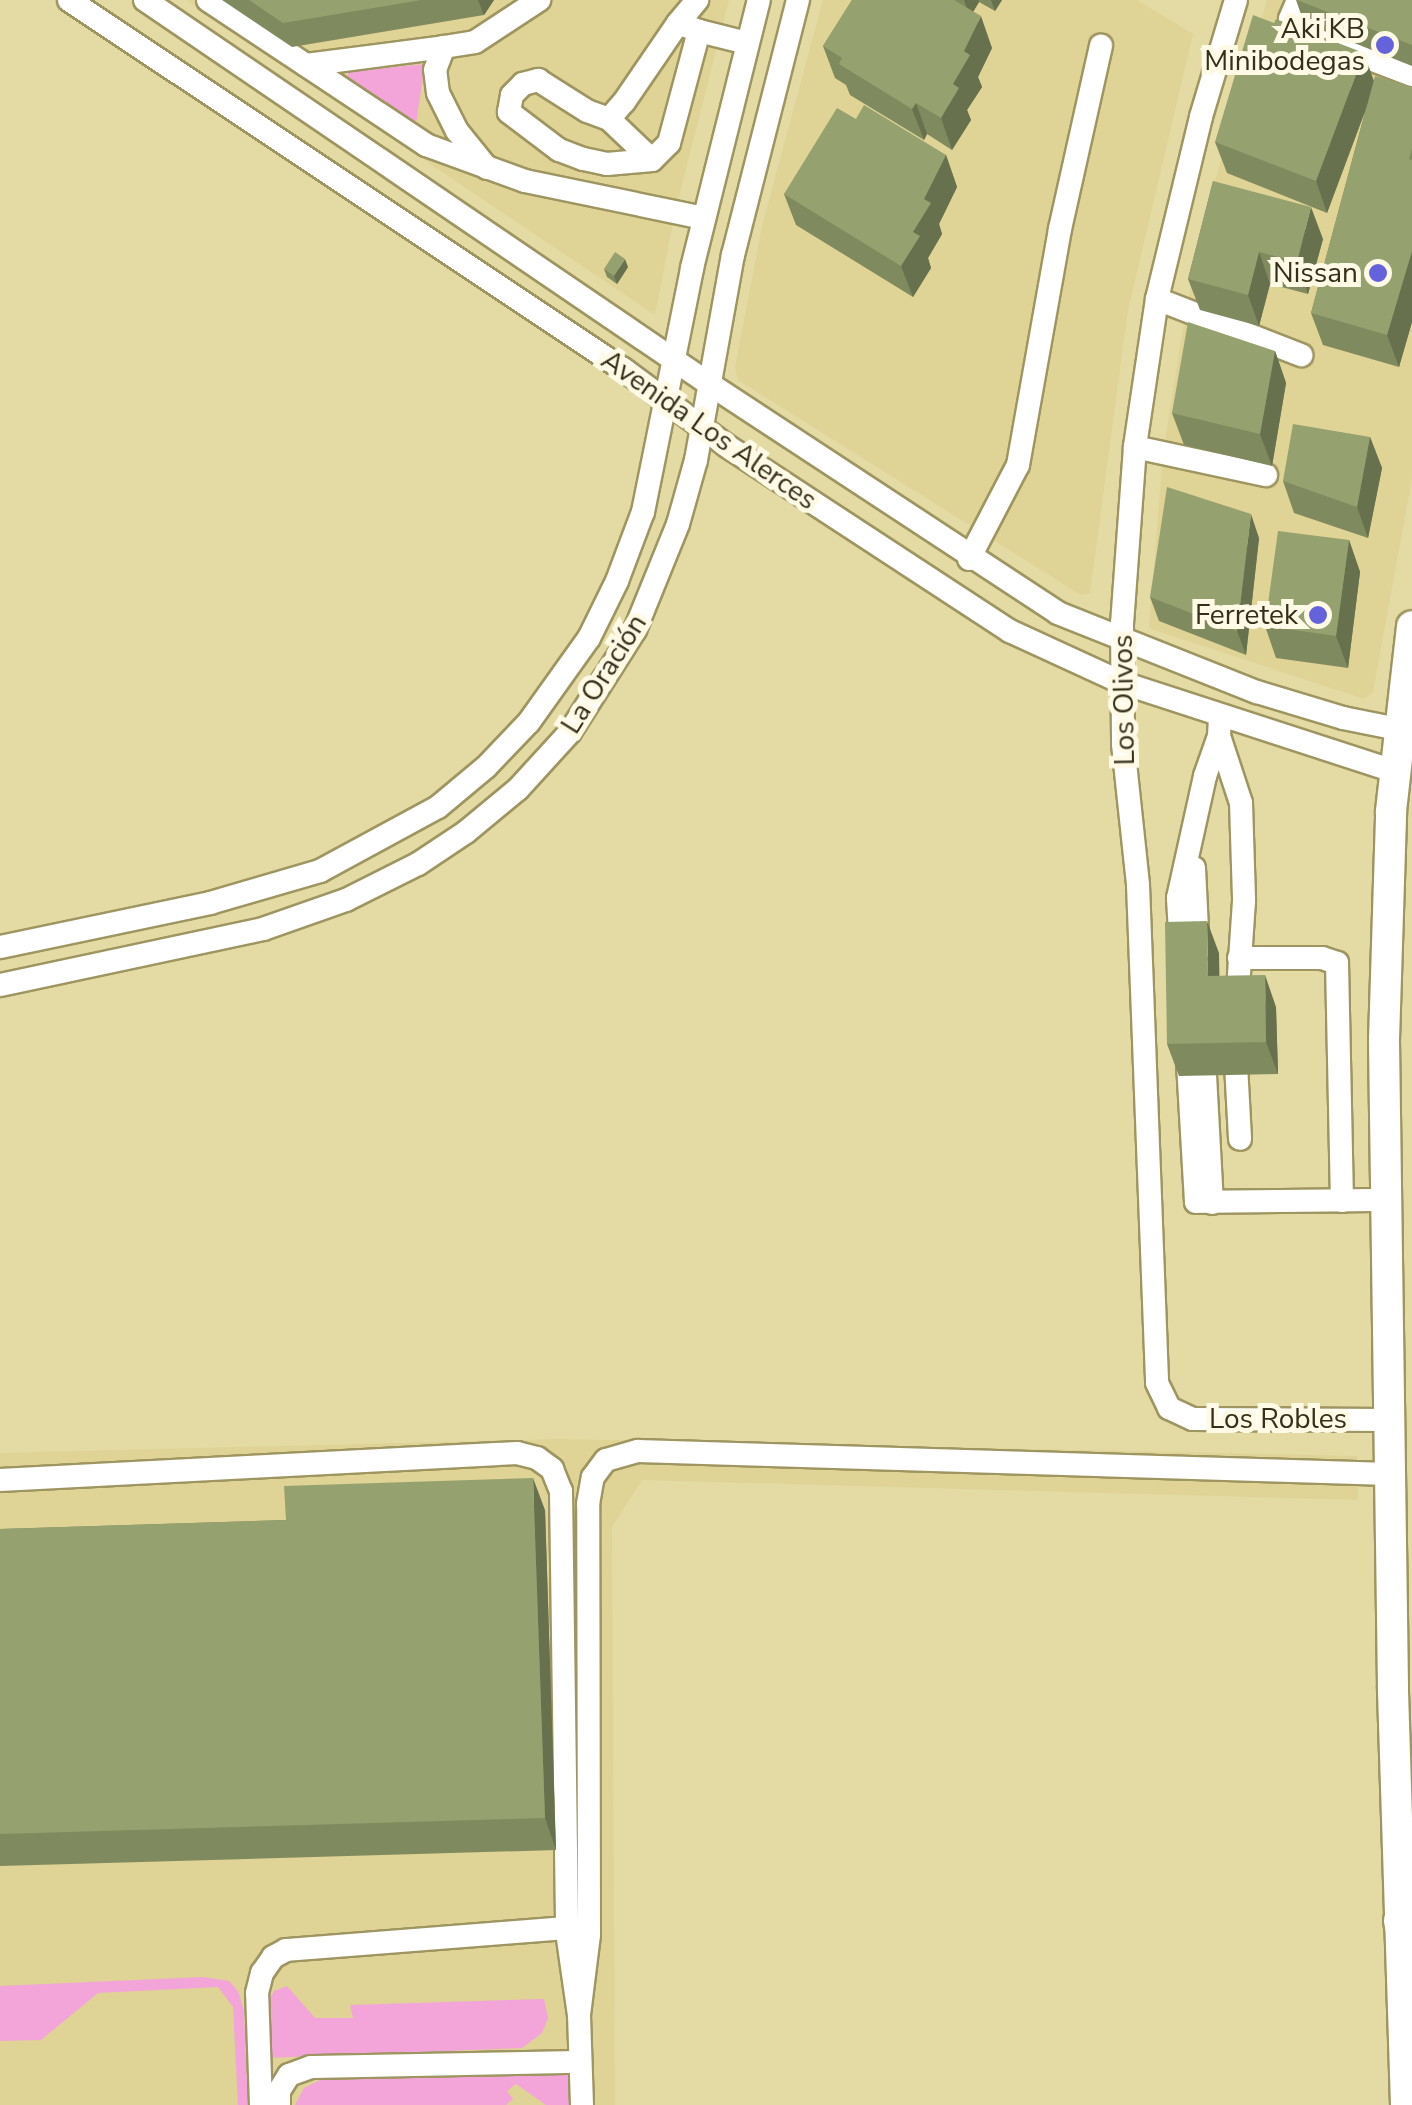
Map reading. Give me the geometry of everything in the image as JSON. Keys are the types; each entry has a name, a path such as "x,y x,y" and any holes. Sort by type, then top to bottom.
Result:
{"highway":[{"path":"1401,1920 1412,1974"}],"main road":[{"path":"1406,2105 1390,1474 1384,948 1394,771 1412,626"}],"street":[{"name":"Avenida Los Alerces","path":"69,0 1010,630 1220,727 1394,771"},
{"name":"Avenida Los Alerces","path":"145,0 708,383 1058,613 1257,692 1343,718 1398,729"},
{"path":"208,0 426,144 489,170 704,218"},
{"path":"306,65 475,42 538,0"},
{"path":"652,160 610,120 587,112 538,80 524,84 508,106 524,127 583,159 607,164 652,160 669,143 696,0"},
{"name":"La Oración","path":"0,947 255,893 337,864 412,824 463,788 529,722 581,651 617,580 648,493 704,218 760,0"},
{"name":"La Oración","path":"0,985 264,929 346,900 418,864 490,814 545,762 596,696 649,601 678,524 702,426 746,199 798,0"},
{"name":"Los Olivos","path":"1169,1408 1157,1384 1138,885 1124,772 1122,640 1135,447 1157,299 1183,187 1236,0"},
{"path":"1298,0 1290,19 1296,31 1412,74"},
{"path":"688,27 747,44"},
{"path":"610,120 688,27"},
{"path":"444,46 435,70 438,93 456,131 489,170"},
{"path":"970,558 1018,465 1060,228 1101,46"},
{"path":"1183,187 1211,194"},
{"path":"1157,299 1300,355"},
{"path":"1135,447 1266,475"},
{"path":"1182,974 1178,898 1220,727"},
{"path":"1220,727 1240,803 1244,900 1235,1079 1240,1140"},
{"path":"1192,829 1198,953"},
{"path":"255,893 264,929"},
{"path":"1239,958 1322,958 1339,966 1342,1201"},
{"path":"1186,1031 1196,1202 1388,1200"},
{"path":"1204,1075 1212,1203"},
{"name":"Los Robles","path":"1169,1408 1193,1419 1390,1420"},
{"path":"579,2016 589,1935 588,1504 593,1478 606,1460 638,1451 1390,1474"},
{"path":"0,1480 517,1453 545,1462 561,1492 568,1928 579,2016 582,2105"},
{"path":"260,2105 257,1993 262,1973 272,1957 286,1950 568,1928"},
{"path":"279,2105 279,2091 289,2076 310,2067 580,2062"}],"shaded area":[{"path":"186,0 729,0 675,212 655,315"},
{"path":"823,0 1137,0 1193,34 1128,310 1090,593 1081,595 738,380 735,368 762,226"},
{"path":"1267,0 1412,0 1412,478 1373,692 1364,699 1149,628 1163,453 1186,310 1211,195"},
{"path":"425,64 416,123 348,77 348,72"},
{"path":"560,1439 1357,1456 1358,1500 642,1480 612,1527 615,2105 0,2105 0,1453"},
{"path":"203,1977 229,1981 238,1991 244,2011 248,2105 238,2105 233,2007 218,1987 98,1993 41,2040 0,2041 0,1986"},
{"path":"287,1986 315,2018 353,2018 350,2005 544,1999 548,2018 542,2033 522,2048 266,2058 264,2008 274,1991"},
{"path":"572,2074 571,2105 546,2105 516,2084 507,2091 513,2099 506,2105 295,2105 304,2088 320,2080"}],"building":[{"path":"249,0 422,0 283,23"},
{"path":"852,0 954,0 981,16 964,51 970,55 953,84 959,88 941,118 916,103 912,109 839,64 842,58 823,46"},
{"path":"1297,0 1412,0 1412,45"},
{"path":"1253,15 1274,23 1276,19 1364,53 1316,181 1215,142"},
{"name":"Nissan","path":"1375,76 1412,87 1412,251 1387,335 1311,313"},
{"path":"864,105 946,155 924,199 931,203 913,232 920,236 901,266 784,194 837,108 856,119"},
{"path":"1213,181 1311,207 1297,262 1259,252 1248,295 1188,279"},
{"path":"615,252 625,259 614,276 604,269"},
{"path":"1188,322 1275,351 1260,434 1172,413"},
{"path":"1293,424 1370,437 1357,507 1283,481"},
{"path":"1167,487 1251,514 1237,631 1150,597"},
{"path":"1278,531 1349,540 1336,636 1265,626"},
{"path":"1207,921 1208,976 1265,975 1266,1042 1167,1044 1165,922"},
{"path":"533,1478 545,1818 0,1834 0,1529 286,1520 284,1486"}],"place":[{"name":"Aki KB Minibodegas","path":"1385,45"},
{"name":"Nissan","path":"1378,273"},
{"name":"Ferretek","path":"1318,615"}]}
